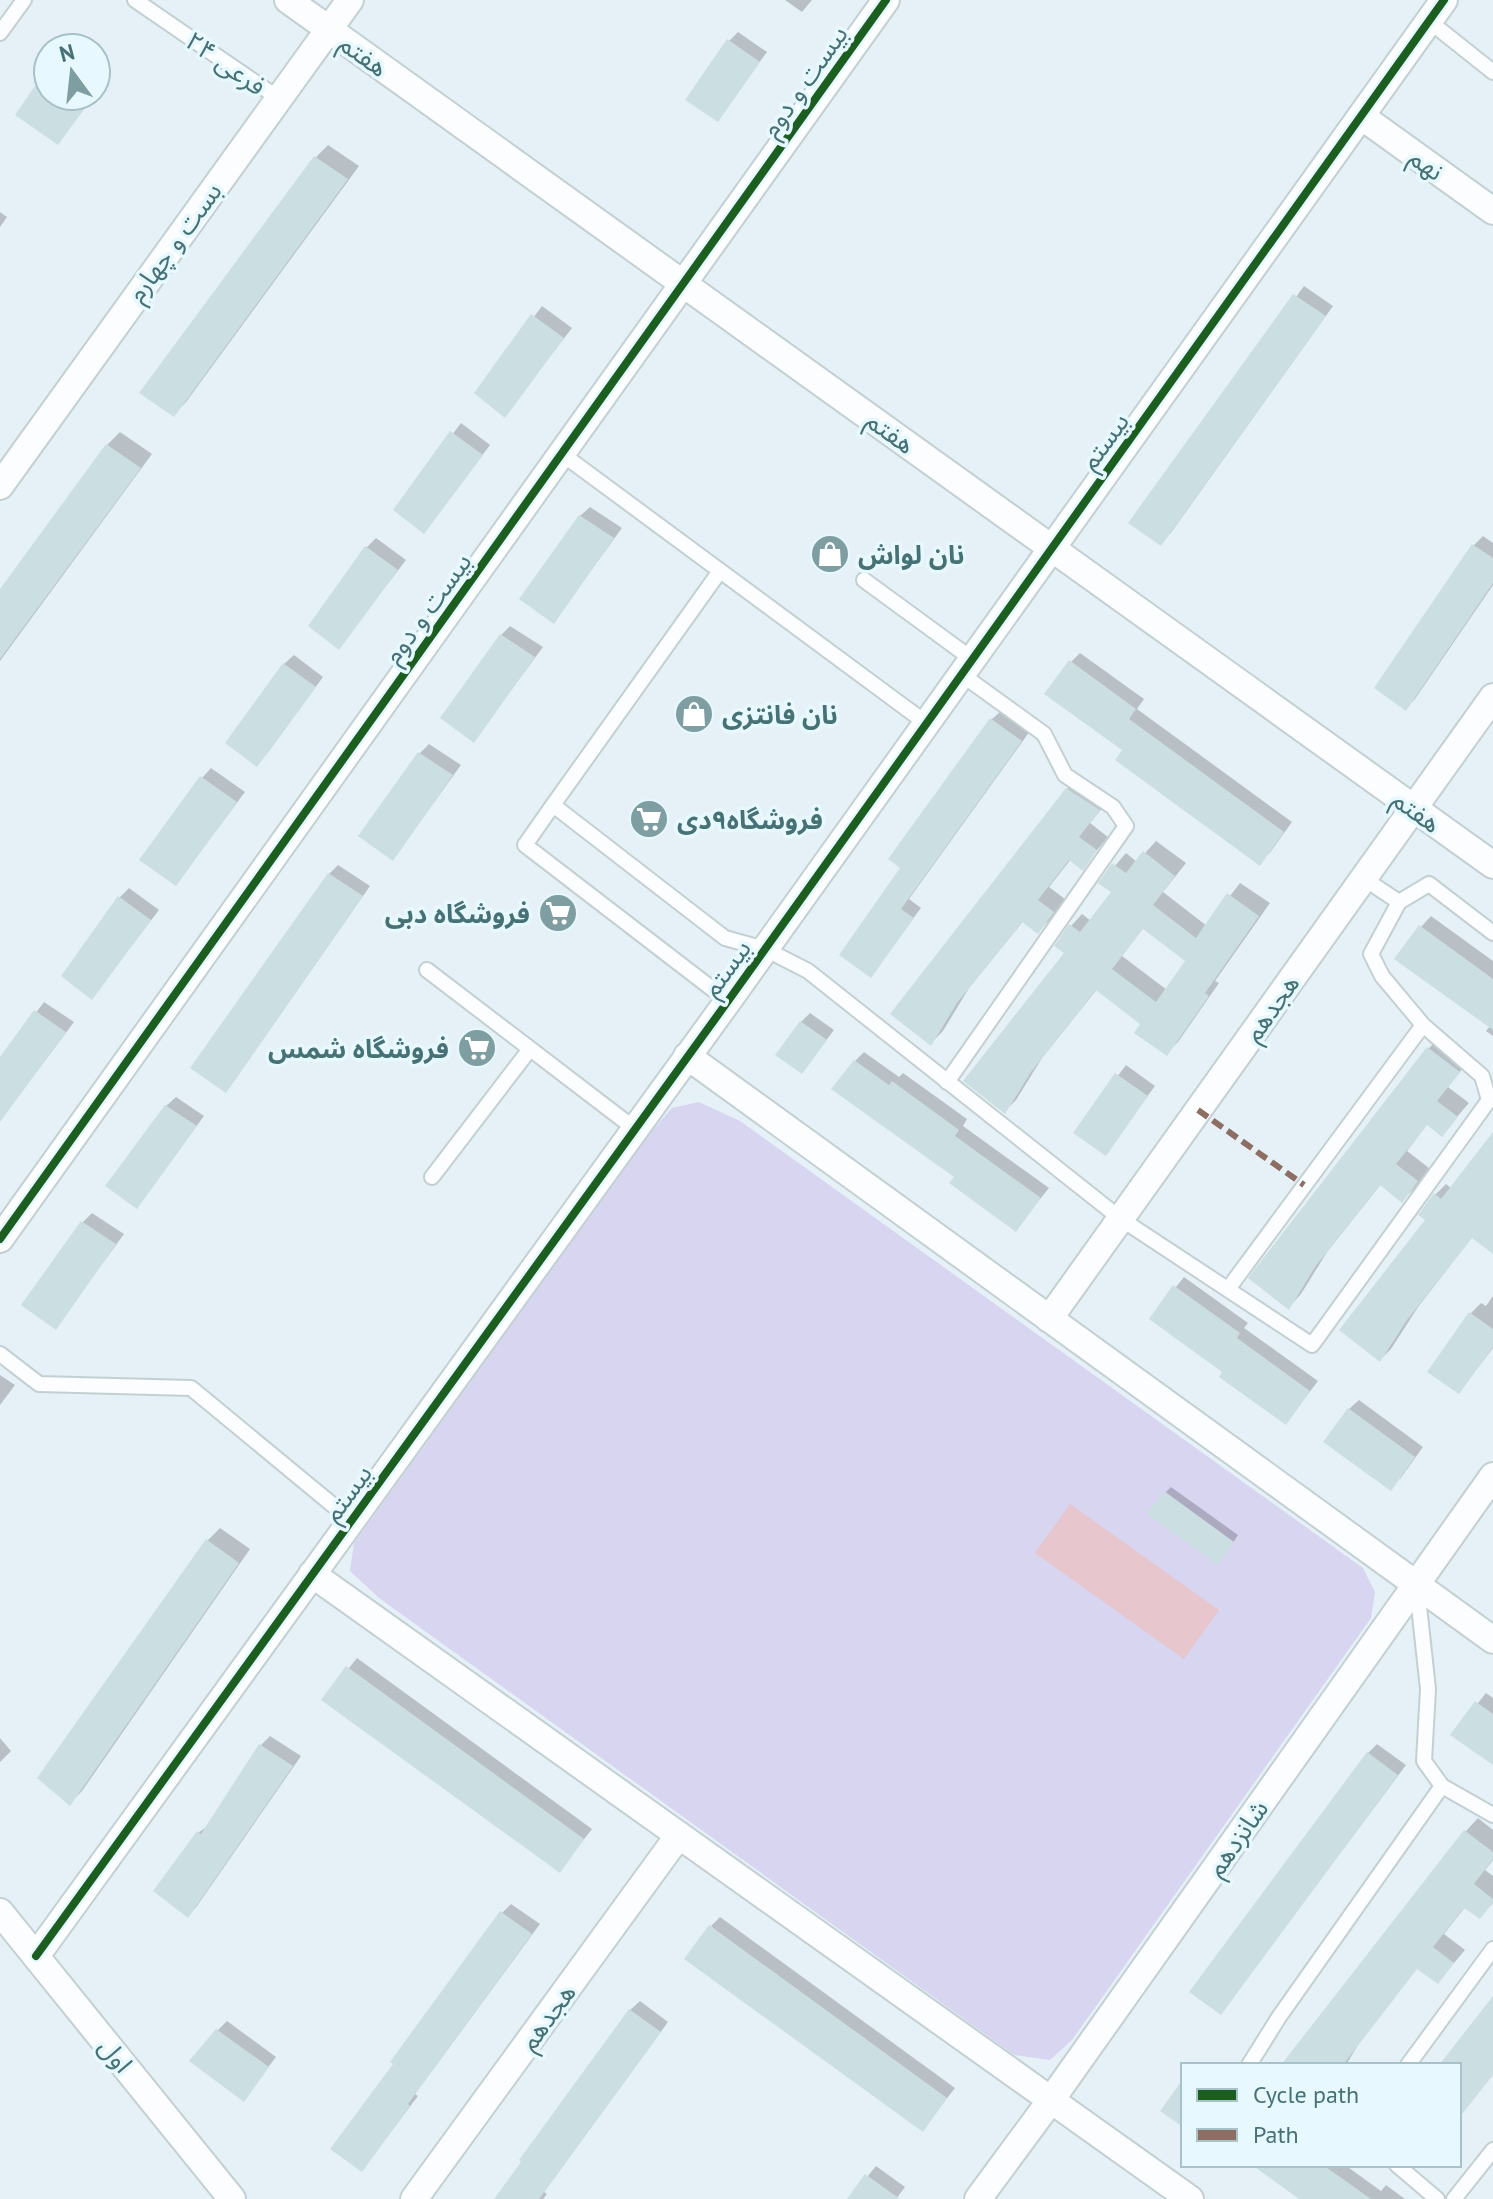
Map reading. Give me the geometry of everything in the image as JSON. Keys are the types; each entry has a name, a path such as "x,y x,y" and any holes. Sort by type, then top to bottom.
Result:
{"street":[{"name":"هفتم","path":"288,0 1493,865"},
{"name":"بست و چهارم","path":"0,486 350,0"},
{"name":"بیست و دوم","path":"0,1239 886,0"},
{"name":"بیستم","path":"36,1956 728,1001 1437,10"},
{"name":"نهم","path":"1361,116 1493,211"},
{"name":"هجدهم","path":"1049,1319 1493,697"},
{"path":"687,1056 1493,1640"},
{"name":"شانزدهم","path":"978,2199 1493,1476"},
{"path":"312,1574 1190,2199"},
{"name":"هجدهم","path":"414,2199 679,1835"},
{"name":"اول","path":"0,1912 232,2199"}],"lane":[{"path":"0,33 24,0"},
{"name":"فرعی ۲۴","path":"135,0 278,98"},
{"path":"1437,10 1493,72"},
{"path":"562,454 926,723"},
{"path":"720,571 525,845 728,1001"},
{"path":"864,580 1044,734 1065,775 1113,807 1126,826 947,1082"},
{"path":"553,805 725,938 765,949 808,971 1121,1219 1312,1345 1489,1100 1482,1076 1423,1025 1382,976 1371,954 1399,902 1429,884 1493,933"},
{"path":"1363,878 1399,902"},
{"path":"427,970 635,1129"},
{"path":"1228,1289 1423,1025"},
{"path":"432,1177 530,1049"},
{"path":"0,1354 39,1384 191,1388 352,1521"},
{"path":"1417,1585 1428,1689 1424,1761 1442,1786 1493,1815"},
{"path":"1250,2063 1279,2017 1442,1786"},
{"path":"1409,2063 1493,1949"},
{"path":"1454,2199 1493,2150"},
{"path":"1399,2167 1437,2199"}],"shaded area":[{"path":"699,1102 740,1121 1363,1568 1375,1592 1371,1618 1072,2040 1050,2060 1014,2055 379,1598 350,1571 354,1543 652,1131 672,1108"},
{"path":"1070,1504 1219,1610 1184,1659 1035,1553"}],"building":[{"path":"727,39 760,62 718,122 685,100"},
{"path":"32,90 32,112 82,112 58,145 15,115"},
{"path":"314,156 348,179 174,417 139,393"},
{"path":"1293,294 1326,316 1161,546 1128,523"},
{"path":"531,314 564,338 505,418 474,393"},
{"path":"450,431 483,455 424,534 393,510"},
{"path":"106,444 141,468 0,659 0,589"},
{"path":"579,515 614,538 554,624 519,599"},
{"path":"1472,544 1493,558 1493,583 1406,711 1374,688"},
{"path":"365,546 398,570 339,650 308,626"},
{"path":"500,634 535,657 474,743 440,718"},
{"path":"1069,660 1136,709 1129,719 1284,832 1260,866 1115,760 1122,750 1044,694"},
{"path":"283,663 316,687 257,767 225,743"},
{"path":"990,718 1022,741 901,909 914,918 871,978 839,955 900,868 888,859"},
{"path":"418,752 453,775 393,861 358,836"},
{"path":"200,776 237,802 176,886 139,860"},
{"path":"1066,788 1100,810 1079,837 1097,850 1083,871 1069,860 1038,900 1054,912 1038,934 1022,922 957,1003 931,1046 890,1014"},
{"path":"1143,851 1175,876 1153,905 1196,938 1227,893 1259,916 1205,993 1209,996 1167,1056 1134,1033 1140,1024 1096,990 1031,1072 1005,1114 963,1081 1064,953 1054,946 1069,924 1080,932 1111,892 1098,883 1112,863 1126,873","holes":["1143,929 1185,961 1156,1002 1112,969"]},
{"path":"328,873 363,896 226,1093 190,1068"},
{"path":"118,896 151,920 92,1000 61,976"},
{"path":"1419,925 1493,979 1493,1030 1394,959"},
{"path":"34,1010 66,1032 0,1122 0,1057"},
{"path":"800,1021 827,1040 802,1074 775,1055"},
{"path":"1427,1047 1460,1072 1437,1101 1458,1117 1442,1137 1427,1125 1396,1164 1418,1181 1402,1203 1380,1185 1315,1267 1289,1310 1248,1278"},
{"path":"854,1060 889,1085 892,1081 959,1130 955,1136 1041,1198 1016,1232 949,1183 954,1177 831,1089"},
{"path":"1115,1073 1148,1096 1106,1156 1073,1133"},
{"path":"165,1105 197,1126 137,1209 105,1186"},
{"path":"1493,1132 1493,1254 1472,1238 1407,1320 1380,1362 1339,1330 1425,1220 1418,1215 1434,1193 1441,1199"},
{"path":"81,1221 116,1244 56,1330 21,1305"},
{"path":"1173,1285 1240,1333 1237,1338 1310,1391 1286,1425 1219,1377 1222,1372 1149,1319"},
{"path":"1469,1312 1493,1329 1493,1347 1459,1394 1427,1372"},
{"path":"1348,1408 1415,1457 1391,1491 1323,1442"},
{"path":"1164,1491 1234,1542 1218,1565 1147,1514"},
{"path":"206,1539 239,1563 70,1806 37,1778"},
{"path":"346,1666 584,1839 560,1873 321,1700"},
{"path":"1475,1701 1493,1714 1493,1765 1450,1735"},
{"path":"259,1744 293,1766 188,1918 153,1891 197,1831 201,1834"},
{"path":"1367,1752 1398,1775 1221,2015 1189,1992"},
{"path":"1464,1830 1493,1852 1493,1859 1474,1884 1493,1902 1480,1919 1464,1908 1433,1947 1454,1963 1438,1984 1417,1969 1345,2063 1283,2063"},
{"path":"500,1911 532,1934 362,2172 330,2149"},
{"path":"709,1925 947,2098 923,2132 684,1959"},
{"path":"1493,1996 1493,2075 1461,2115 1461,2063 1441,2063"},
{"path":"629,2009 661,2032 539,2199 494,2199 521,2162 519,2160"},
{"path":"216,2029 269,2067 244,2102 189,2061"},
{"path":"1181,2082 1181,2126 1160,2111"},
{"path":"1255,2167 1326,2167 1371,2199 1299,2199"},
{"path":"865,2174 900,2199 847,2199"}],"marked path":[{"path":"1198,1110 1304,1185"}],"cycle path":[{"path":"0,1239 886,0"},
{"path":"36,1956 728,1001 1444,0"}],"place":[{"name":"نان لواش","path":"830,554"},
{"name":"نان فانتزی","path":"694,714"},
{"name":"فروشگاه۹دی","path":"649,819"},
{"name":"فروشگاه دبی","path":"558,913"},
{"name":"فروشگاه شمس","path":"477,1048"}]}
